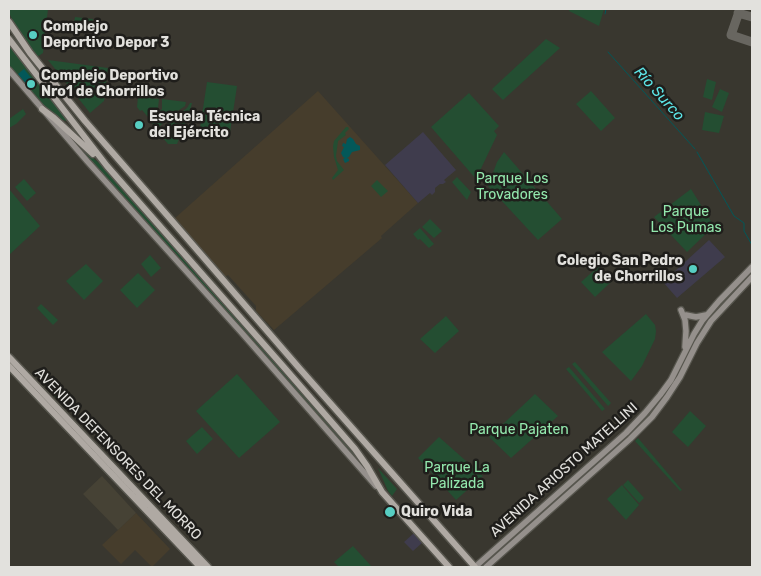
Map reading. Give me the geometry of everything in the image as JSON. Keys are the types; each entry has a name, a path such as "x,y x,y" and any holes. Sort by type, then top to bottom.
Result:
{"main road":[{"path":"9,22 30,54 85,121 300,370 475,567"},
{"path":"9,39 107,166 355,449 382,492"},
{"path":"9,70 184,270 449,567"},
{"path":"42,109 107,166"},
{"name":"AVENIDA ARIOSTO MATELLINI","path":"475,567 645,414 671,380 694,334 708,313 752,267"},
{"name":"AVENIDA ARIOSTO MATELLINI","path":"486,567 652,417 680,377 697,343 711,321 752,277"},
{"path":"682,310 686,331 684,353"},
{"path":"686,316 696,318 708,313"},
{"name":"AVENIDA DEFENSORES DEL MORRO","path":"9,357 142,500 200,567"},
{"name":"AVENIDA DEFENSORES DEL MORRO","path":"9,366 208,567"}],"shaded area":[{"path":"318,91 418,203 381,236 382,238 274,330 256,311 256,306 228,275 225,277 175,218"},
{"path":"423,132 456,170 444,180 446,182 435,188 435,192 432,195 430,193 418,203 385,165"},
{"name":"Colegio San Pedro de Chorrillos","path":"709,240 725,257 677,298 663,282"},
{"path":"102,476 136,513 118,530 83,494"},
{"path":"136,513 170,549 152,567 135,550 121,564 102,545"},
{"path":"414,533 422,543 413,551 404,542"}],"green space":[{"name":"Complejo Deportivo Depor 3","path":"9,9 48,9 43,53 37,57 18,31 9,15"},
{"path":"570,9 604,9 599,26 569,11"},
{"path":"75,17 93,19 92,29 73,27"},
{"path":"546,39 560,48 503,100 492,89"},
{"name":"Complejo Deportivo Nro1 de Chorrillos","path":"9,44 66,121 57,118 38,101 9,66"},
{"path":"48,60 108,68 104,101 90,113"},
{"path":"707,79 716,82 712,100 703,97"},
{"path":"207,82 237,86 229,139 199,135"},
{"path":"720,89 729,93 722,112 712,107"},
{"path":"591,91 615,118 601,131 576,104"},
{"path":"469,93 499,126 494,131 497,135 476,179 431,127"},
{"path":"138,97 159,99 158,108 148,117 137,107"},
{"path":"162,99 186,102 185,106 169,117 167,114 160,119 163,123 157,129 149,120 162,109"},
{"path":"192,103 189,115 177,144 168,144 158,132 187,108"},
{"path":"23,109 26,114 9,128 9,119"},
{"path":"705,112 724,116 719,133 702,130"},
{"path":"346,127 349,129 345,133 346,135 338,141 336,156 337,161 344,170 333,180 332,178 338,170 334,157 334,141"},
{"path":"66,133 101,165 358,456 370,475"},
{"name":"Parque Los Trovadores","path":"504,152 562,219 538,240 488,186 497,162"},
{"path":"457,177 471,192 467,200 452,182"},
{"path":"24,179 36,193 27,201 15,187"},
{"path":"377,180 388,191 381,197 371,186"},
{"path":"9,189 40,226 9,255"},
{"name":"Parque Los Pumas","path":"691,189 714,226 687,252 654,217"},
{"path":"430,219 442,231 434,238 422,227"},
{"path":"420,228 434,244 429,248 413,234"},
{"path":"150,255 161,268 151,277 141,264"},
{"path":"86,264 103,281 84,300 66,281"},
{"path":"599,266 612,281 595,297 581,282"},
{"path":"752,269 752,275 707,324 703,322"},
{"path":"138,273 155,290 137,308 120,290"},
{"path":"41,304 58,320 53,325 37,308"},
{"path":"646,314 655,325 655,339 642,366 631,381 602,352"},
{"path":"446,316 459,331 435,353 420,339"},
{"path":"697,331 701,333 679,376 655,411 638,428 636,425 656,403"},
{"path":"575,362 611,403 608,406 572,364"},
{"path":"569,367 605,409 602,411 566,369"},
{"path":"237,374 280,422 239,458 196,411"},
{"path":"58,386 72,401 65,407 51,393"},
{"name":"Parque Pajaten","path":"535,394 558,416 511,458 489,437"},
{"path":"690,411 706,426 688,447 672,432"},
{"path":"202,427 213,439 197,454 186,441"},
{"name":"Parque La Palizada","path":"439,437 483,476 456,500 418,458"},
{"path":"622,438 625,441 539,518 537,515"},
{"path":"638,438 682,490 680,491 635,441"},
{"path":"378,468 397,489 392,496 388,491"},
{"path":"628,480 644,498 639,503 623,485"},
{"path":"622,485 639,505 626,520 607,499"},
{"path":"530,521 532,524 481,567 480,565"},
{"path":"353,546 372,567 339,567 334,562"}],"water":[{"path":"24,69 32,79 26,84 18,74"},
{"path":"350,137 360,146 360,150 352,152 347,158 349,161 345,163 343,159 345,158 341,153 344,147 342,146 343,143 346,144 347,139"}],"waterway":[{"name":"Río Surco","path":"605,14 606,9"},
{"name":"Río Surco","path":"608,52 695,149"},
{"name":"Río Surco","path":"697,152 734,216 744,223 744,231 752,245"}],"taxiway":[{"path":"740,9 731,35 752,42"},
{"path":"738,13 752,17"}],"place":[{"name":"Complejo Deportivo Depor 3","path":"33,35"},
{"name":"Complejo Deportivo Nro1 de Chorrillos","path":"31,84"},
{"name":"Escuela Técnica del Ejército","path":"139,125"},
{"name":"Colegio San Pedro de Chorrillos","path":"693,269"},
{"name":"Quiro Vida","path":"390,512"}]}
